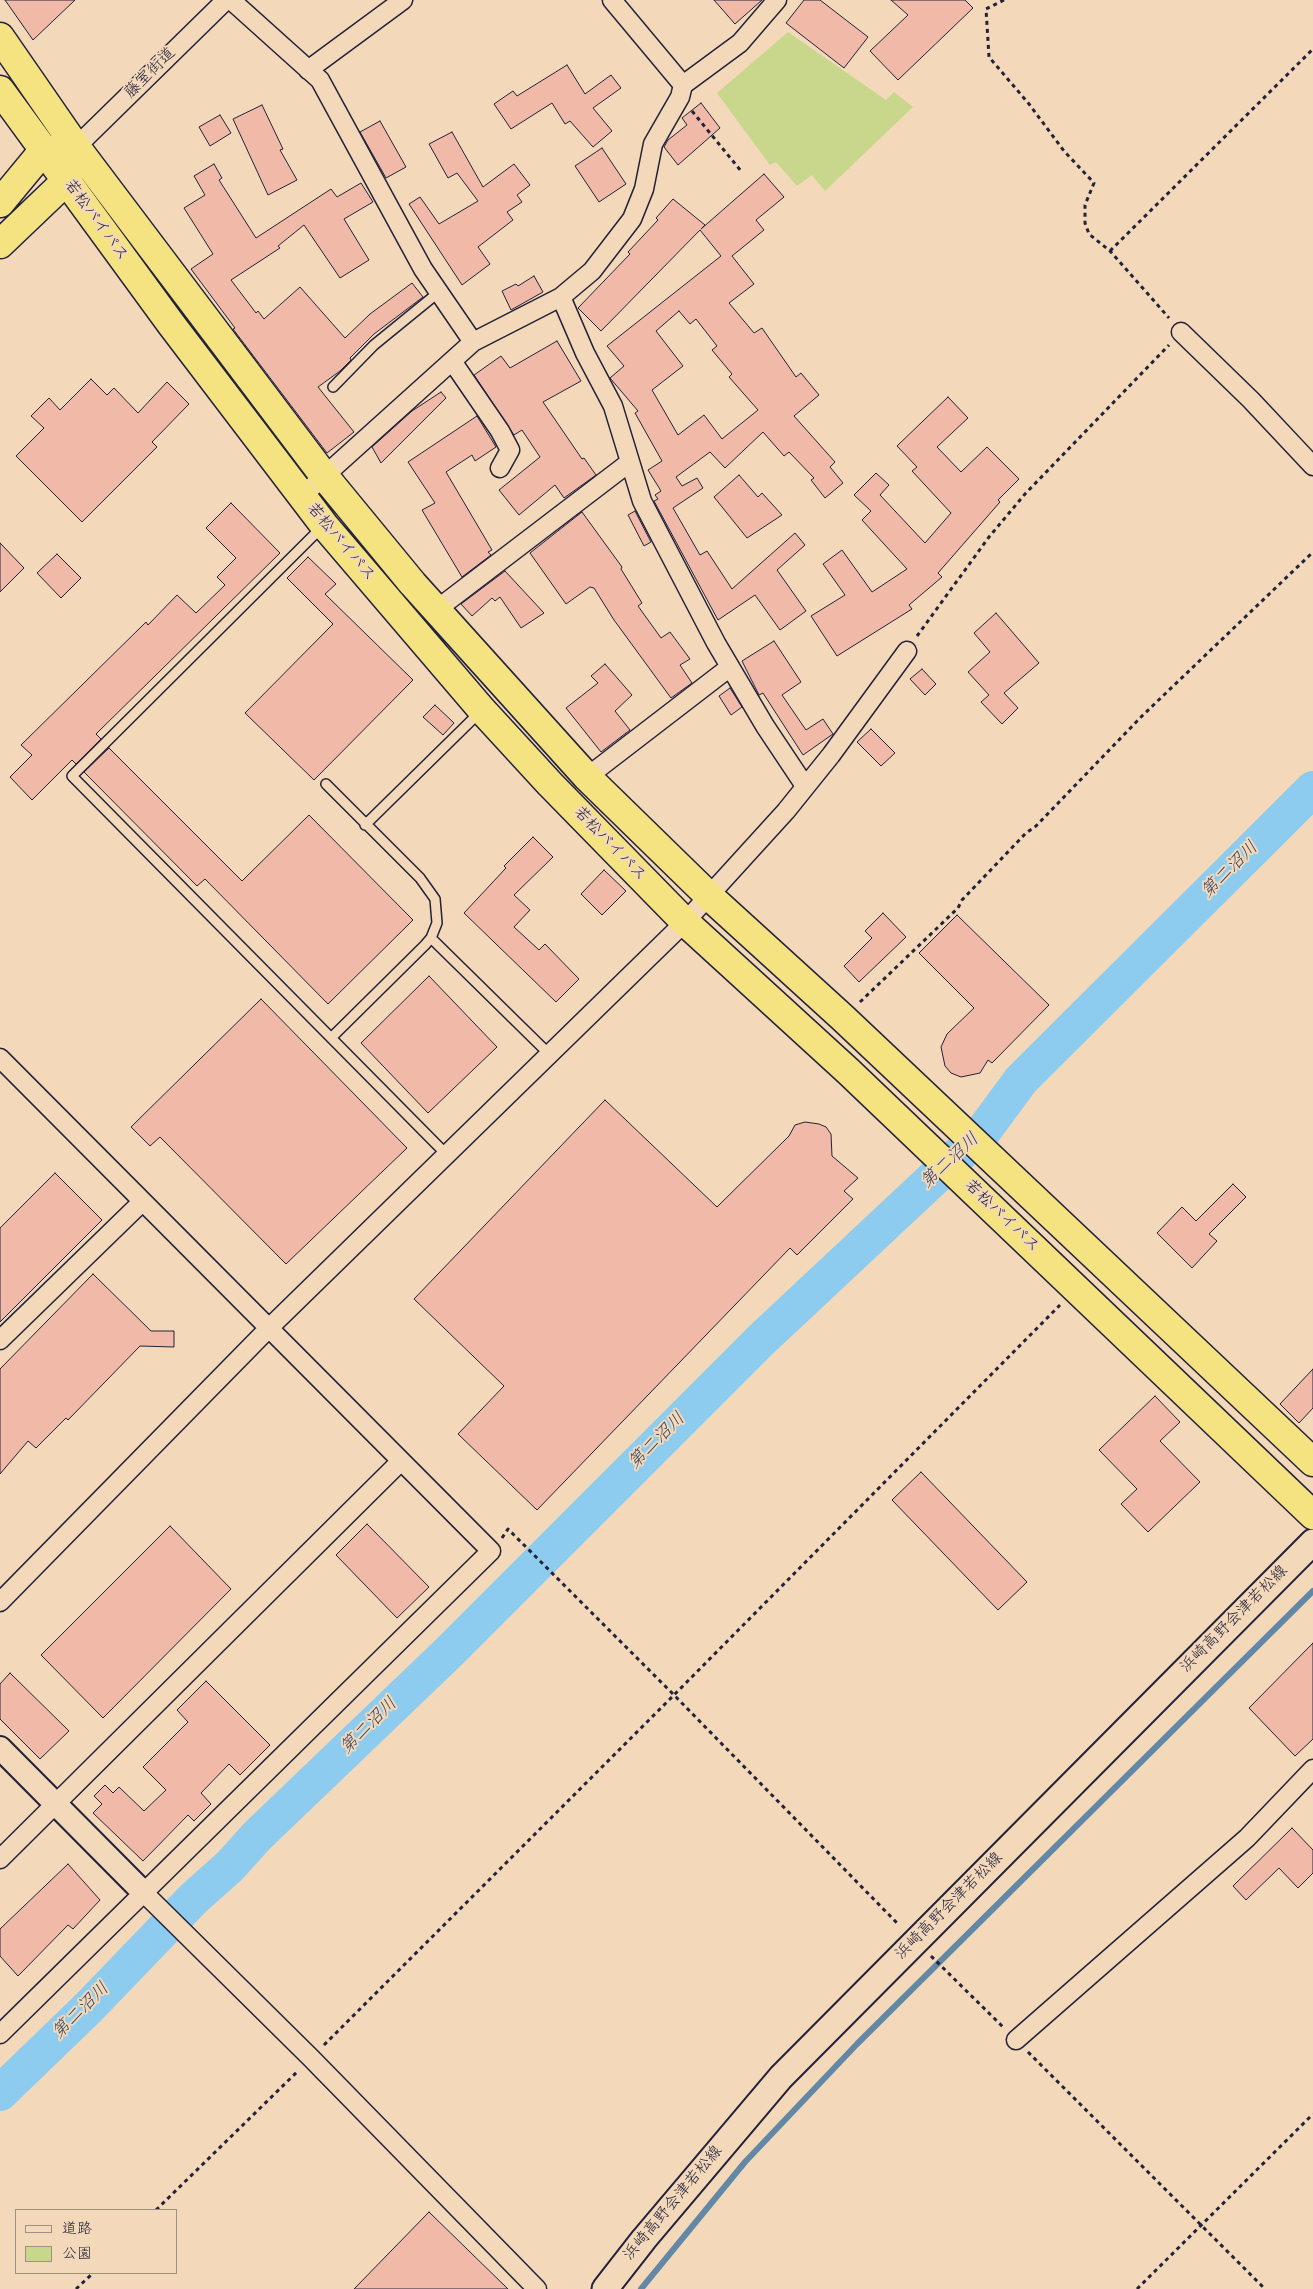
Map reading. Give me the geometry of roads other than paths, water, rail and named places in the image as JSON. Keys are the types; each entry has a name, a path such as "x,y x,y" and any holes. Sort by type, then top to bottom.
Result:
{"highway":[{"name":"若松バイパス","path":"0,37 76,147 325,477 436,610 587,777 709,896 844,1018 1313,1462"},
{"name":"若松バイパス","path":"0,90 66,182 324,525 482,710 550,784 685,922 920,1140 1313,1515"},
{"path":"0,203 43,151 76,147 66,182 0,244"}],"main road":[{"name":"浜崎高野会津若松線","path":"605,2289 644,2239 781,2077 1313,1542"}],"street":[{"name":"藤室街道","path":"76,147 226,0"},
{"path":"231,0 320,80 423,269 472,342"},
{"path":"308,70 403,0"},
{"path":"612,0 682,91"},
{"path":"302,496 472,342 561,297 592,270 632,219 644,189 653,144 682,91 740,43 777,0"},
{"path":"561,297 585,353 613,406 642,501 730,667 806,786"},
{"path":"1181,332 1251,400 1313,466"},
{"path":"452,361 500,431 510,450 500,468"},
{"path":"436,610 630,462"},
{"path":"0,1602 268,1329 685,922 786,811 907,651"},
{"path":"587,777 730,667"},
{"path":"0,1058 491,1551 0,2034"},
{"path":"0,1340 142,1202"},
{"path":"0,1859 401,1461"},
{"path":"0,1748 311,2058 537,2289"},
{"path":"1016,2040 1247,1838 1313,1769"}],"lane":[{"path":"334,387 374,345 439,292"},
{"path":"324,525 72,776 447,1156"},
{"path":"364,825 482,710"},
{"path":"326,784 364,825 420,878 435,899 437,923 431,938 331,1038"},
{"path":"431,938 550,1054"}],"waterway":[{"name":"第二沼川","path":"0,2093 88,2008 193,1899 230,1866 257,1836 448,1653 761,1340 982,1133 1021,1080 1313,789"},
{"path":"641,2289 745,2162 857,2044 1313,1591"}]}
